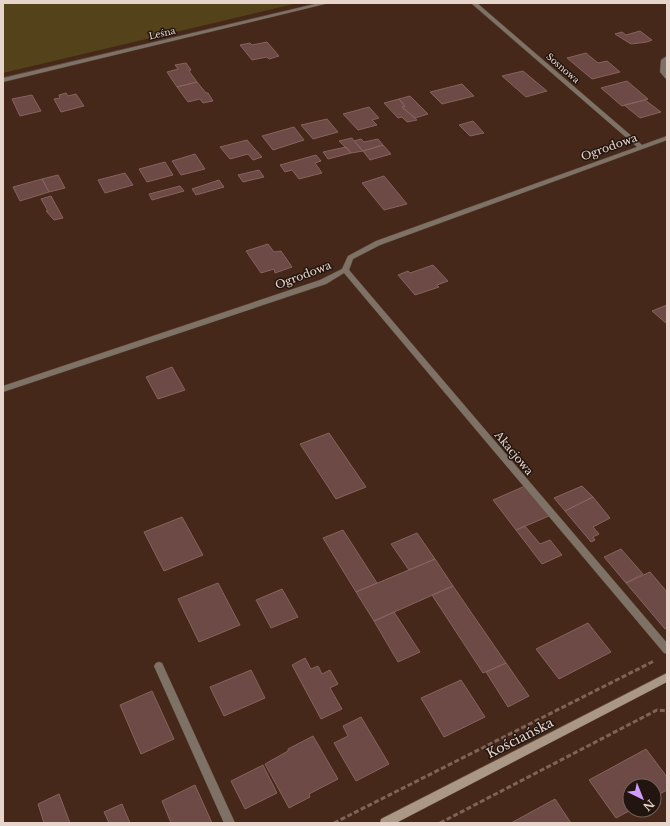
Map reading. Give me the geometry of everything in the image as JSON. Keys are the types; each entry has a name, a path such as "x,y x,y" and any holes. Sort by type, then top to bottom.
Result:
{"street":[{"name":"Leśna","path":"3,80 326,3"},
{"name":"Sosnowa","path":"474,3 641,147"},
{"path":"667,58 664,60 663,72 667,77"},
{"name":"Ogrodowa","path":"3,389 323,282 345,270 350,258 378,243 667,138"},
{"name":"Akacjowa","path":"345,270 667,650"},
{"path":"159,666 230,823"},
{"name":"Kościańska","path":"386,823 666,679"}],"path":[{"path":"334,823 660,658"},
{"path":"440,823 657,710 667,710"}],"shaded area":[{"path":"3,3 298,3 3,73"}],"building":[{"path":"640,31 652,40 631,44 615,34 622,32 626,35"},
{"path":"267,42 279,56 269,59 267,57 252,60 240,45 250,43 252,45"},
{"path":"586,53 598,63 607,61 620,72 592,79 567,58"},
{"path":"186,63 191,70 189,71 197,82 177,87 167,72 178,69 175,65"},
{"path":"523,71 547,91 526,97 502,76"},
{"path":"627,81 648,99 622,106 601,88"},
{"path":"197,82 206,93 208,93 213,101 203,103 200,99 188,102 177,87"},
{"path":"462,84 474,96 442,104 430,92"},
{"path":"66,93 68,96 76,94 84,106 61,112 54,99 60,98 59,95"},
{"path":"32,95 41,111 20,116 12,99"},
{"path":"410,96 428,114 415,118 402,107 405,106 399,99"},
{"path":"399,99 405,106 402,107 417,120 407,122 402,117 398,118 384,103"},
{"path":"645,100 661,112 640,118 624,105"},
{"path":"369,107 379,118 372,120 377,125 358,130 343,114"},
{"path":"327,119 338,132 313,139 301,125"},
{"path":"473,121 484,133 470,136 459,125"},
{"path":"294,127 304,140 273,150 262,136"},
{"path":"352,138 363,151 351,153 339,141"},
{"path":"361,139 364,142 378,139 383,145 363,151 354,141"},
{"path":"247,140 262,157 253,160 248,154 230,159 220,147"},
{"path":"383,145 391,154 370,160 363,151"},
{"path":"346,147 351,153 328,159 323,152"},
{"path":"195,154 205,169 181,175 172,161"},
{"path":"316,155 321,161 315,163 322,173 299,179 292,170 285,172 280,165"},
{"path":"165,162 173,175 147,182 139,169"},
{"path":"259,170 264,177 243,182 238,175"},
{"path":"125,173 133,185 105,193 98,180"},
{"path":"58,175 65,188 49,192 42,179"},
{"path":"384,176 407,204 384,210 362,183"},
{"path":"42,179 49,192 20,201 13,187"},
{"path":"219,180 224,187 196,195 192,189"},
{"path":"180,186 184,191 152,200 149,194"},
{"path":"51,196 63,218 54,220 46,211 48,211 41,199"},
{"path":"268,244 274,252 281,251 292,267 275,273 274,269 261,273 246,251"},
{"path":"433,265 448,281 437,285 439,287 415,295 398,275 408,271 410,273"},
{"path":"667,305 667,324 652,311"},
{"path":"172,367 185,390 158,399 146,377"},
{"path":"329,433 366,487 336,499 300,444"},
{"path":"525,486 549,516 516,530 493,500"},
{"path":"582,486 593,497 565,511 554,498"},
{"path":"593,497 610,518 593,527 599,534 593,537 595,540 591,542 565,511"},
{"path":"182,517 203,555 164,571 144,532"},
{"path":"525,526 540,544 550,540 562,555 542,564 516,530"},
{"path":"343,530 377,583 356,592 323,538"},
{"path":"417,533 435,559 409,570 391,544"},
{"path":"621,549 643,574 626,583 604,557"},
{"path":"435,559 453,586 374,621 356,592"},
{"path":"650,572 667,592 667,628 665,629 626,583"},
{"path":"218,583 240,625 199,642 178,599"},
{"path":"453,586 506,663 483,673 432,595"},
{"path":"282,589 298,617 271,628 256,600"},
{"path":"394,612 420,652 398,662 374,621"},
{"path":"588,623 611,652 559,679 536,649"},
{"path":"305,658 311,669 318,666 322,674 330,670 338,684 330,688 342,709 321,719 292,665"},
{"path":"506,663 529,696 508,707 486,672"},
{"path":"251,670 265,698 224,716 210,687"},
{"path":"461,680 485,717 444,737 421,698"},
{"path":"152,691 174,739 141,754 120,705"},
{"path":"361,717 389,764 356,781 334,743 348,736 343,726"},
{"path":"313,736 338,779 309,794 310,797 289,808 265,764 288,751 288,749"},
{"path":"646,749 667,777 667,790 662,793 662,778 622,778 622,815 616,818 589,780"},
{"path":"263,765 277,793 245,809 231,781"},
{"path":"195,785 212,823 171,823 162,801"},
{"path":"59,794 70,823 44,823 38,804"},
{"path":"555,799 571,823 511,823"},
{"path":"122,804 130,823 109,823 104,812"}]}
